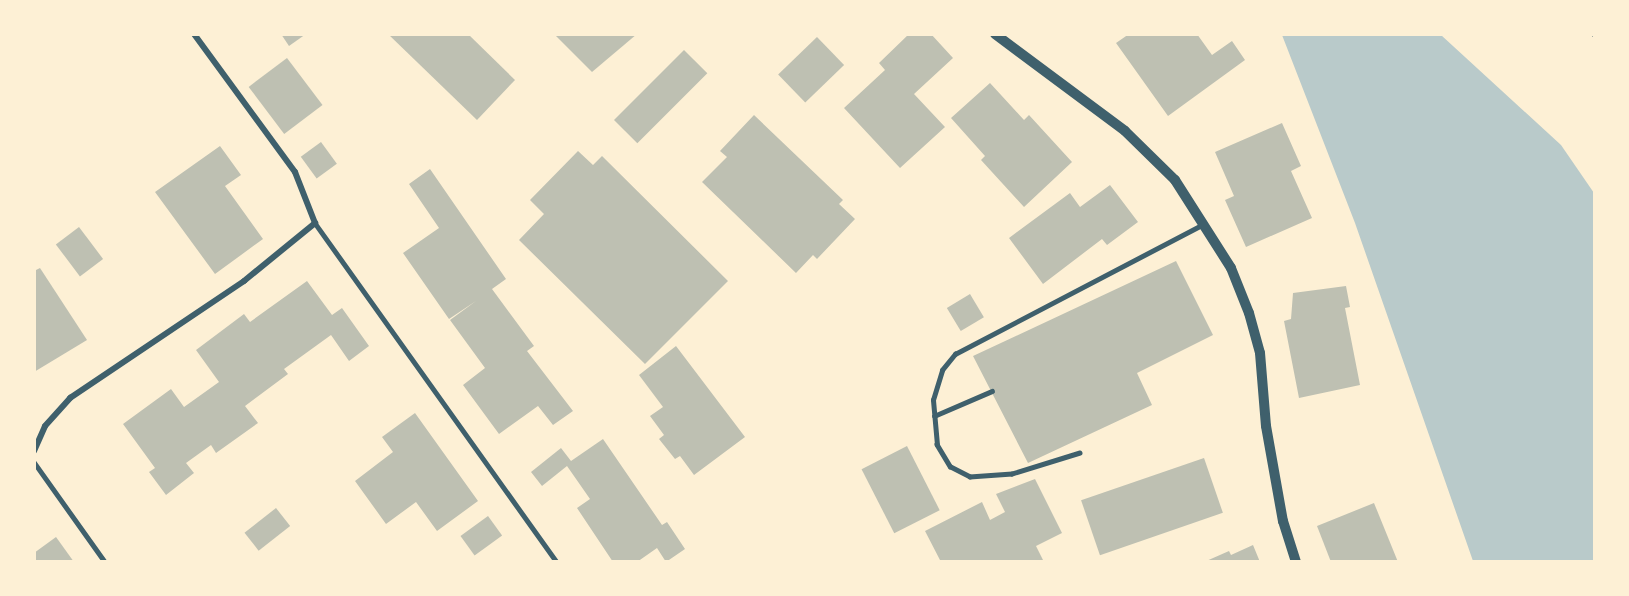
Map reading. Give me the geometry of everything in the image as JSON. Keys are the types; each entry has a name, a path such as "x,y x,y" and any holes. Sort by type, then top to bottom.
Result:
{"street":[{"path":"34,451 45,426 70,398 244,280 315,223 294,172 194,34"},
{"path":"995,34 1125,131 1174,180 1205,224 1231,268 1250,313 1260,353 1266,426 1283,520 1296,561"}],"lane":[{"path":"315,223 557,561"},
{"path":"1080,453 1012,474 970,477 950,467 937,445 934,416 937,383 955,354 1205,224"},
{"path":"934,416 992,391"},
{"path":"34,462 105,561"}],"shaded area":[{"path":"1282,35 1441,35 1561,145 1594,193 1594,561 1473,561 1355,223"}],"building":[{"path":"281,34 306,34 289,46"},
{"path":"388,34 468,34 515,80 477,120"},
{"path":"554,34 637,34 592,72"},
{"path":"909,34 931,34 953,58 914,94 945,127 900,168 844,108 885,70 879,63"},
{"path":"1129,34 1197,34 1212,55 1232,41 1245,60 1168,116 1116,43"},
{"path":"817,37 844,65 805,103 778,75"},
{"path":"684,50 707,73 637,143 614,120"},
{"path":"287,58 323,105 284,134 249,87"},
{"path":"990,83 1024,120 1029,115 1072,162 1024,207 981,160 985,156 951,118"},
{"path":"754,115 843,200 839,204 855,219 817,259 813,255 796,273 702,182 727,157 720,151"},
{"path":"1282,123 1301,166 1291,171 1312,218 1246,247 1225,200 1234,196 1215,152"},
{"path":"321,142 337,164 317,179 301,157"},
{"path":"220,146 241,175 225,186 263,239 215,274 155,192"},
{"path":"578,151 593,165 602,156 728,281 645,364 519,240 544,214 530,200"},
{"path":"430,169 506,279 492,289 534,346 527,351 573,411 553,425 538,406 499,434 463,385 485,368 450,320 476,301 449,319 403,253 439,228 409,184"},
{"path":"1110,185 1138,222 1107,245 1102,239 1043,284 1009,238 1070,193 1080,207"},
{"path":"79,227 103,259 80,276 56,244"},
{"path":"1176,261 1213,335 1137,373 1152,405 1028,463 973,356"},
{"path":"40,268 87,340 34,372 34,271"},
{"path":"307,281 332,315 342,308 369,346 349,361 331,335 284,369 288,374 245,406 258,423 216,453 211,445 186,463 194,473 166,495 149,472 155,468 123,424 171,389 184,407 219,382 196,350 244,314 250,322"},
{"path":"1346,286 1350,307 1345,308 1360,385 1299,398 1284,321 1291,319 1293,293"},
{"path":"970,294 984,317 961,331 947,308"},
{"path":"676,346 745,437 694,475 680,456 675,459 659,439 664,435 650,416 663,407 639,375"},
{"path":"415,413 478,501 437,531 416,502 386,524 355,481 393,452 382,437"},
{"path":"603,439 662,525 667,522 685,549 666,562 657,548 637,562 613,562 577,508 590,499 567,466 542,486 531,472 561,448 571,461"},
{"path":"907,446 940,510 894,533 862,469"},
{"path":"1204,458 1223,513 1100,555 1081,500"},
{"path":"1035,479 1062,533 1036,546 1044,562 941,562 925,531 982,502 990,520 1005,512 996,494"},
{"path":"1374,503 1398,562 1331,562 1317,526"},
{"path":"276,508 290,526 259,551 244,533"},
{"path":"488,516 502,535 475,555 460,536"},
{"path":"56,537 74,562 34,562 34,553"},
{"path":"1253,545 1260,562 1204,562 1229,551 1231,555"}]}
